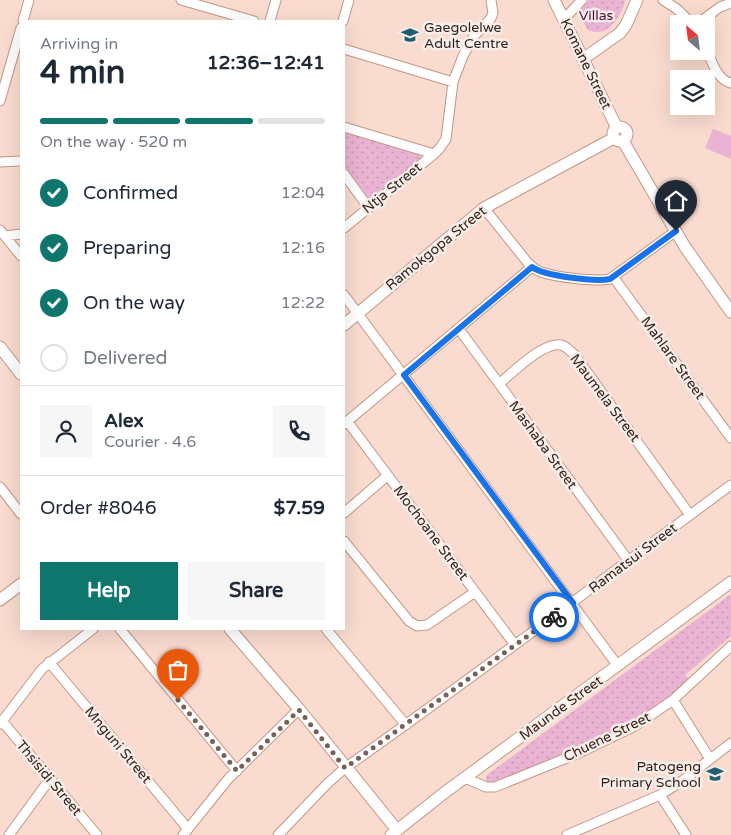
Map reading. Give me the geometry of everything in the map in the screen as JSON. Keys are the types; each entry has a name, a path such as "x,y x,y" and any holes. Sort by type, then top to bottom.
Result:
{"street":[{"path":"23,20 29,0"},
{"path":"181,0 251,20"},
{"path":"270,20 276,0"},
{"path":"343,20 349,0"},
{"path":"345,127 437,151 446,139 454,82 462,56 468,45 493,13 491,0"},
{"name":"Komane Street","path":"554,0 583,58 618,136 676,231 731,312"},
{"path":"564,19 582,0"},
{"path":"583,58 620,33 626,25 637,0"},
{"path":"663,0 683,15"},
{"path":"708,15 721,4 731,3"},
{"path":"0,101 20,36"},
{"path":"345,49 454,82"},
{"path":"711,60 718,74 726,82 731,83"},
{"name":"Ramokgopa Street","path":"345,324 484,208 618,136"},
{"name":"Ntja Street","path":"345,227 437,151"},
{"path":"0,162 20,161"},
{"path":"345,175 368,207"},
{"path":"484,208 524,259 532,267 547,274 600,280 614,278 676,231"},
{"path":"3,233 20,234"},
{"path":"3,233 20,255"},
{"path":"345,422 532,267"},
{"name":"Mahlare Street","path":"614,278 731,438"},
{"path":"345,296 618,666"},
{"name":"Mashaba Street","path":"459,329 628,560"},
{"name":"Maumela Street","path":"499,384 544,348 556,345 566,347 574,354 690,515"},
{"path":"2,354 20,373"},
{"name":"Mochoane Street","path":"345,422 516,645"},
{"path":"345,512 387,476"},
{"name":"Ramatsui Street","path":"278,835 345,768 516,645 731,485"},
{"path":"0,487 20,513"},
{"path":"345,542 409,621 417,626 427,625 475,592"},
{"name":"Maunde Street","path":"396,833 465,778 731,582"},
{"path":"0,600 20,585"},
{"path":"1,723 35,676 49,662 92,630"},
{"path":"121,630 237,771"},
{"path":"231,630 299,710 396,833"},
{"path":"327,630 406,725"},
{"name":"Chuene Street","path":"465,778 486,787 500,786 621,734 650,718 673,700 731,646"},
{"name":"Mnguni Street","path":"49,662 186,832"},
{"path":"673,700 710,759"},
{"path":"186,832 216,793 299,710"},
{"name":"Thsisidi Street","path":"1,723 97,835"},
{"path":"567,835 660,795 682,781 731,742"},
{"path":"9,835 50,779"},
{"path":"660,795 686,835"}],"green space":[{"name":"Villas","path":"589,0 625,0 615,22 604,31 594,32 588,30 578,13"},
{"path":"713,129 731,136 731,159 705,148"},
{"path":"345,130 420,154 420,162 372,199 368,198 345,166"},
{"path":"731,594 731,636 685,675 690,681 641,717 624,727 494,784 488,783 486,780 487,775"}],"way so far":[{"path":"178,700 237,771 299,710 345,768 554,617"}],"place":[{"name":"Gaegolelwe Adult Centre","path":"410,35"},
{"name":"Patogeng Primary School","path":"715,774"}],"route":[{"path":"554,617 573,603 404,375 532,267 547,274 600,280 610,279 614,278 676,231"}]}
